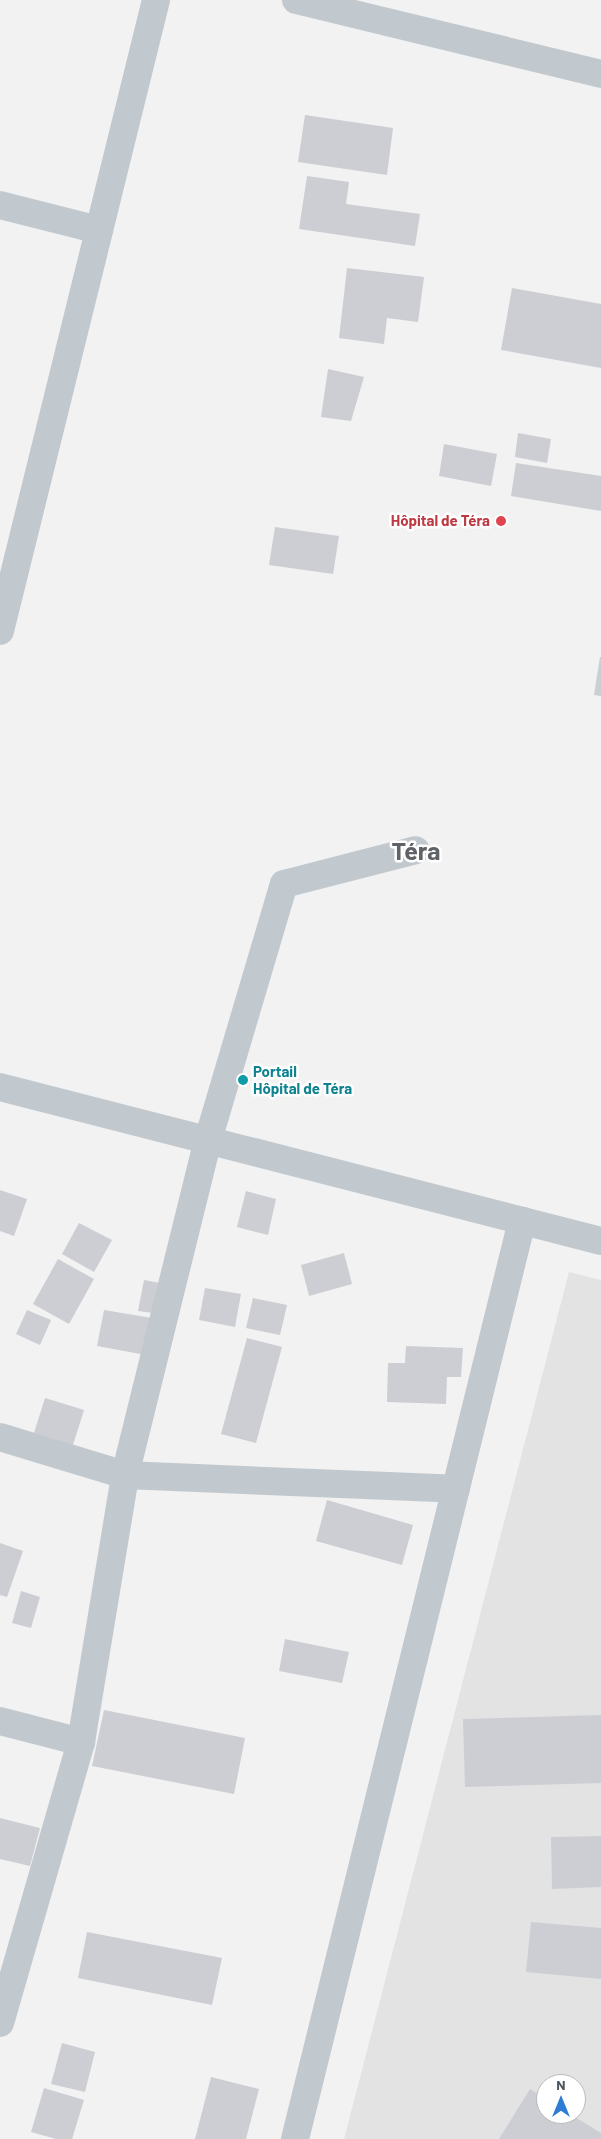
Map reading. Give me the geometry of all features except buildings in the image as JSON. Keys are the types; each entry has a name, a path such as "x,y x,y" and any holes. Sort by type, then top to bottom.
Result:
{"street":[{"path":"0,631 12,533 99,230 156,0"},
{"path":"296,0 601,74"},
{"path":"0,205 99,230"},
{"path":"0,2023 81,1742 124,1475 208,1140 284,884 416,850"},
{"path":"0,1087 601,1241"},
{"path":"294,2139 522,1221"},
{"path":"0,1437 124,1475 456,1489"},
{"path":"0,1721 81,1742"}],"shaded area":[{"path":"569,1272 601,1280 601,2139 344,2139"}],"place":[{"name":"Hôpital de Téra","path":"501,521"},
{"name":"Portail Hôpital de Téra","path":"243,1080"}],"district":[{"name":"Téra","path":"416,850"}]}
